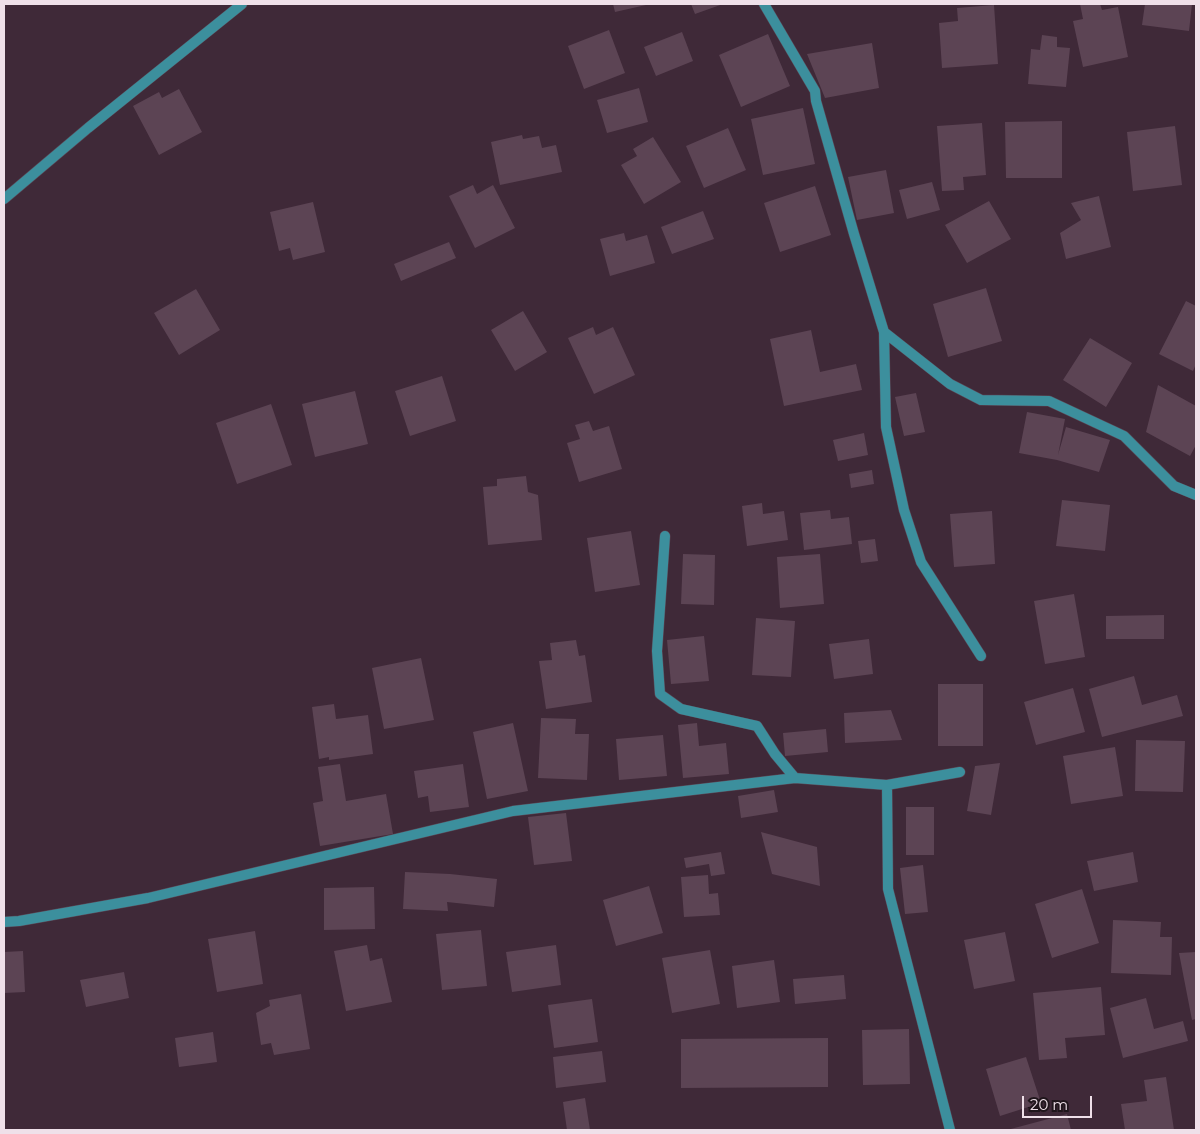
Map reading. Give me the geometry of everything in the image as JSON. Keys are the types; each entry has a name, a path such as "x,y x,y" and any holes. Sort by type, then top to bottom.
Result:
{"street":[{"path":"4,199 88,128 242,4"},
{"path":"764,4 815,91 816,101 884,332 886,427 904,510 921,562 981,656"},
{"path":"884,332 950,384 981,400 1049,401 1124,436 1174,486 1196,495"},
{"path":"665,536 657,651 660,694 682,709 757,726 775,754 795,778"},
{"path":"4,922 148,898 513,811 795,778 887,785 960,772"},
{"path":"887,785 888,889 950,1130"}],"building":[{"path":"613,4 646,4 646,5 615,12"},
{"path":"691,4 723,4 695,14"},
{"path":"1080,4 1100,4 1102,10 1118,7 1128,57 1083,67 1073,21 1083,19"},
{"path":"1145,4 1192,4 1189,31 1142,25"},
{"path":"994,5 998,64 942,68 939,23 958,21 957,8"},
{"path":"609,30 625,73 584,89 568,46"},
{"path":"682,32 693,61 656,76 644,47"},
{"path":"768,34 790,86 741,107 719,55"},
{"path":"1042,35 1057,37 1057,47 1070,48 1066,87 1028,84 1031,49 1040,50"},
{"path":"872,43 879,88 825,98 807,54"},
{"path":"639,88 648,122 607,133 597,100"},
{"path":"179,89 202,132 159,155 133,106 159,92 162,98"},
{"path":"803,108 815,164 763,175 751,119"},
{"path":"1062,121 1062,178 1006,178 1005,122"},
{"path":"982,123 986,175 963,177 964,190 942,191 937,126"},
{"path":"1175,126 1182,185 1133,191 1127,132"},
{"path":"728,128 746,170 704,188 686,146"},
{"path":"522,135 523,139 539,136 542,148 556,145 562,172 500,185 491,142"},
{"path":"653,137 681,182 644,204 621,165 637,156 633,149"},
{"path":"886,170 894,213 857,220 848,177"},
{"path":"932,182 940,210 907,219 899,190"},
{"path":"473,185 477,194 493,185 515,228 475,248 449,196"},
{"path":"815,186 831,235 780,252 764,203"},
{"path":"1099,196 1111,247 1066,259 1060,233 1081,220 1071,203"},
{"path":"989,201 1011,239 967,263 945,225"},
{"path":"313,202 325,252 293,260 290,248 279,251 270,212"},
{"path":"703,211 714,239 672,254 661,227"},
{"path":"624,233 626,241 647,235 655,263 610,276 600,239"},
{"path":"449,242 456,258 401,281 394,264"},
{"path":"986,288 1002,341 948,357 933,304"},
{"path":"196,289 220,330 179,355 154,313"},
{"path":"1186,301 1196,306 1196,364 1193,371 1159,354"},
{"path":"523,311 547,352 515,371 491,330"},
{"path":"593,327 596,335 613,327 635,375 594,394 568,338"},
{"path":"811,330 820,372 856,364 862,390 784,406 770,339"},
{"path":"1090,338 1132,363 1106,407 1063,380"},
{"path":"442,376 456,421 410,436 395,391"},
{"path":"1158,385 1196,406 1196,445 1190,456 1146,432"},
{"path":"355,391 368,444 315,457 302,404"},
{"path":"916,393 925,432 904,436 895,397"},
{"path":"271,404 292,465 237,484 216,423"},
{"path":"1027,412 1065,419 1058,455 1066,427 1110,440 1099,472 1057,460 1019,453"},
{"path":"589,421 593,431 609,426 622,469 579,482 567,443 580,439 575,425"},
{"path":"864,433 868,455 838,461 833,440"},
{"path":"872,470 874,484 851,488 849,474"},
{"path":"526,476 528,492 538,495 542,540 488,545 483,487 497,486 497,479"},
{"path":"1062,500 1110,505 1105,551 1056,546"},
{"path":"762,503 763,514 784,511 788,540 747,546 742,506"},
{"path":"830,510 831,519 849,517 852,544 804,550 800,513"},
{"path":"992,511 995,564 954,567 950,514"},
{"path":"631,531 640,585 595,592 587,538"},
{"path":"875,539 878,561 861,563 858,541"},
{"path":"683,554 715,555 714,605 681,604"},
{"path":"820,554 824,604 780,608 777,557"},
{"path":"1074,594 1085,657 1045,664 1034,601"},
{"path":"1164,615 1164,639 1106,639 1106,616"},
{"path":"756,618 795,621 791,677 752,675"},
{"path":"704,636 709,681 671,684 667,640"},
{"path":"869,639 873,674 834,679 829,644"},
{"path":"576,640 579,656 585,655 592,702 546,709 539,661 552,660 550,643"},
{"path":"421,658 434,720 384,729 372,668"},
{"path":"1134,676 1142,705 1177,695 1183,716 1102,737 1089,689"},
{"path":"938,684 983,684 983,746 938,746"},
{"path":"1073,688 1085,732 1036,745 1024,702"},
{"path":"334,704 336,719 368,715 373,754 329,760 329,757 319,759 312,707"},
{"path":"891,710 902,740 845,743 844,713"},
{"path":"541,718 576,719 575,734 589,734 587,780 538,778"},
{"path":"513,723 528,791 487,799 473,732"},
{"path":"697,723 699,746 726,743 729,774 683,778 678,725"},
{"path":"826,729 828,752 785,756 783,733"},
{"path":"663,735 667,776 619,780 616,739"},
{"path":"1136,740 1185,741 1183,792 1135,791"},
{"path":"1115,747 1123,796 1071,804 1063,756"},
{"path":"1000,763 991,815 967,811 975,766"},
{"path":"340,764 346,801 386,794 393,834 320,846 313,803 323,801 318,767"},
{"path":"463,764 469,807 430,812 428,796 418,798 414,771"},
{"path":"774,790 778,812 741,818 738,796"},
{"path":"906,807 934,807 934,855 906,855"},
{"path":"566,813 572,861 534,865 528,817"},
{"path":"761,832 817,847 820,886 772,874"},
{"path":"721,852 725,874 711,876 709,864 686,868 684,858"},
{"path":"1133,852 1138,882 1094,891 1087,861"},
{"path":"923,865 928,912 905,914 900,868"},
{"path":"405,872 497,879 494,907 447,902 448,911 403,909"},
{"path":"708,875 709,894 718,893 720,915 684,917 681,877"},
{"path":"649,886 663,933 616,946 603,900"},
{"path":"374,887 375,929 324,930 324,888"},
{"path":"1082,889 1099,943 1052,958 1035,904"},
{"path":"1113,920 1161,922 1160,937 1172,937 1171,975 1111,973"},
{"path":"481,930 487,986 442,990 436,934"},
{"path":"255,931 263,984 217,992 208,939"},
{"path":"1005,932 1015,981 974,989 964,940"},
{"path":"367,945 370,961 382,958 392,1002 346,1011 334,951"},
{"path":"556,945 561,985 512,992 506,952"},
{"path":"710,950 720,1004 672,1013 662,958"},
{"path":"23,951 25,992 4,993 4,952"},
{"path":"1196,952 1196,1019 1192,1020 1179,953"},
{"path":"774,960 780,1002 737,1008 732,966"},
{"path":"124,972 129,998 86,1007 80,980"},
{"path":"844,975 846,999 795,1004 793,979"},
{"path":"1101,987 1105,1035 1065,1038 1067,1058 1039,1060 1033,993"},
{"path":"301,994 310,1049 274,1055 271,1043 261,1045 256,1013 270,1006 269,1000"},
{"path":"1146,998 1154,1029 1183,1021 1188,1041 1123,1058 1110,1008"},
{"path":"592,999 598,1042 554,1048 548,1005"},
{"path":"909,1029 910,1084 863,1085 862,1030"},
{"path":"213,1032 217,1062 179,1067 175,1038"},
{"path":"828,1038 828,1087 681,1088 681,1039"},
{"path":"602,1051 606,1082 556,1088 553,1057"},
{"path":"1026,1057 1041,1103 1000,1116 986,1069"},
{"path":"1166,1077 1174,1130 1125,1130 1121,1104 1147,1101 1144,1080"},
{"path":"585,1098 590,1130 567,1130 563,1102"},
{"path":"1067,1114 1071,1130 1007,1130"}]}
